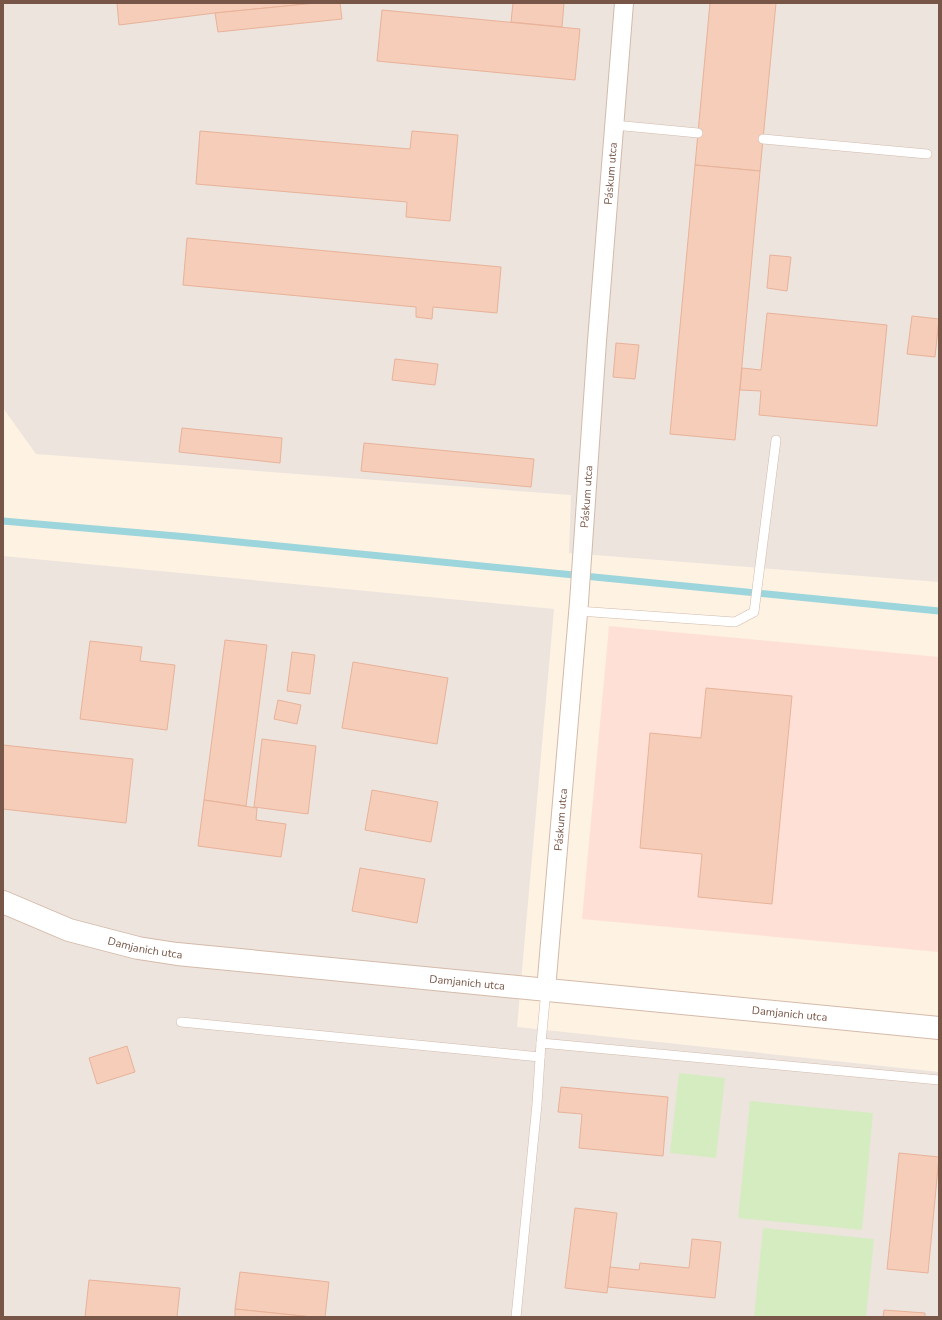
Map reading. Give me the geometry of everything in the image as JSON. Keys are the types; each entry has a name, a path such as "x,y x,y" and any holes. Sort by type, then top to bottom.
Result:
{"main road":[{"name":"Damjanich utca","path":"3,902 69,930 138,948 177,954 939,1028"}],"street":[{"name":"Páskum utca","path":"546,990 584,533 597,341 624,3"}],"lane":[{"path":"614,125 698,133"},
{"path":"763,139 926,154"},
{"path":"578,606 735,622 754,612 776,440"},
{"path":"516,1317 546,990"},
{"path":"181,1022 540,1057"},
{"path":"541,1043 939,1080"}],"shaded area":[{"path":"3,3 939,3 939,582 569,553 571,495 36,454 3,408"},
{"path":"3,556 554,609 517,1027 939,1072 939,1317 3,1317"},
{"path":"609,626 939,657 939,952 582,919"}],"green space":[{"path":"679,1073 725,1078 716,1158 670,1153"},
{"path":"750,1101 873,1113 862,1230 738,1218"},
{"path":"763,1228 874,1239 866,1317 754,1317"}],"building":[{"path":"117,3 316,3 215,13 119,25"},
{"path":"316,3 340,3 342,19 218,32 215,13"},
{"path":"513,3 564,3 562,27 511,22"},
{"path":"710,3 776,3 760,171 695,165"},
{"path":"382,10 580,29 575,80 377,61"},
{"path":"200,131 410,149 412,131 458,135 450,221 406,217 407,202 196,184"},
{"path":"695,165 760,171 735,440 670,434"},
{"path":"187,238 501,267 497,313 433,307 432,319 416,317 416,307 183,285"},
{"path":"770,255 791,257 787,291 767,288"},
{"path":"767,313 887,325 877,426 759,415 761,391 740,390 742,368 761,370"},
{"path":"912,316 939,319 935,357 907,354"},
{"path":"616,343 639,345 635,379 613,377"},
{"path":"395,359 438,364 435,385 392,380"},
{"path":"182,428 282,438 280,463 179,452"},
{"path":"364,443 534,459 531,487 361,471"},
{"path":"225,640 267,645 246,806 204,800"},
{"path":"90,641 142,647 140,661 175,665 167,730 80,719"},
{"path":"292,652 315,655 310,694 287,691"},
{"path":"353,662 448,678 437,744 342,728"},
{"path":"706,688 792,696 772,904 698,897 702,854 640,848 650,733 701,738"},
{"path":"278,700 301,705 297,724 274,719"},
{"path":"262,739 316,746 308,814 254,807"},
{"path":"3,745 133,759 126,823 3,809"},
{"path":"372,790 438,802 431,842 365,830"},
{"path":"204,800 257,808 256,820 286,824 281,857 198,846"},
{"path":"360,868 425,879 417,923 352,911"},
{"path":"127,1046 135,1072 97,1084 89,1058"},
{"path":"561,1087 668,1097 663,1156 579,1148 582,1114 558,1112"},
{"path":"899,1153 939,1157 928,1273 887,1269"},
{"path":"575,1208 617,1213 607,1293 565,1288"},
{"path":"692,1239 721,1242 715,1298 608,1287 610,1267 639,1270 640,1263 689,1268"},
{"path":"240,1272 329,1282 325,1317 235,1309"},
{"path":"89,1280 180,1288 177,1317 85,1317"},
{"path":"235,1309 312,1317 235,1317"},
{"path":"884,1310 925,1313 925,1317 883,1317"}],"waterway":[{"path":"3,521 188,537 939,611"}]}
